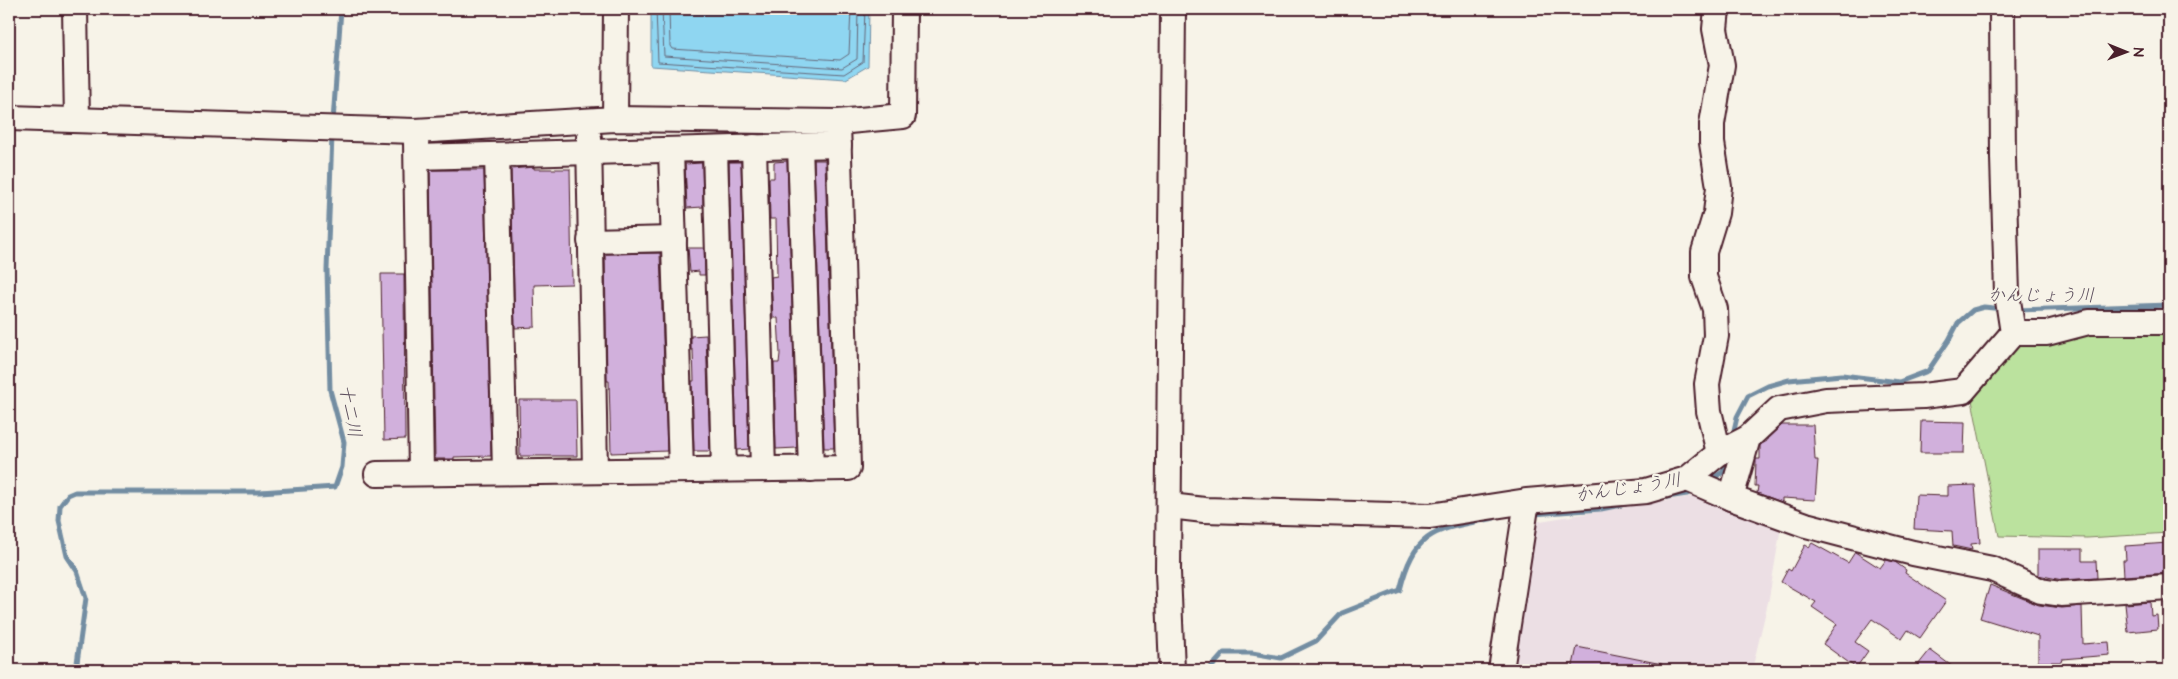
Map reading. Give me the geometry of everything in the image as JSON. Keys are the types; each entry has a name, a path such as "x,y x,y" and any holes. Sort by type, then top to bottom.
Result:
{"street":[{"path":"75,9 77,120"},
{"path":"615,119 616,9"},
{"path":"417,158 800,146 838,133 903,116 904,9"},
{"path":"1172,670 1168,572 1173,9"},
{"path":"1717,9 1716,29 1722,65 1712,124 1712,143 1719,187 1716,213 1704,252 1704,278 1715,309 1716,336 1707,384 1709,411 1719,453"},
{"path":"2002,9 2003,158 2007,294 2013,333"},
{"path":"9,118 415,131 615,119 838,133"},
{"path":"589,121 595,471"},
{"path":"415,131 417,158 421,473"},
{"path":"377,474 848,468 838,133"},
{"path":"800,146 811,468"},
{"path":"754,148 763,469"},
{"path":"716,149 724,469"},
{"path":"671,150 681,470"},
{"path":"496,155 505,471"},
{"path":"590,240 674,238"},
{"path":"1170,506 1204,510 1430,516 1527,502 1646,491 1687,479 1719,453 1748,438 1780,409 1826,400 1924,396 1963,391 2013,333 2048,333 2089,322 2169,322"},
{"path":"1731,498 1748,438"},
{"path":"1687,479 1731,498 1806,525 1913,553 1992,569 2041,592 2061,594 2169,587"},
{"path":"1501,670 1527,502"}],"shaded area":[{"path":"1700,495 1781,527 1769,598 1752,670 1506,670 1534,522"}],"green space":[{"path":"2097,327 2169,329 2169,533 2087,538 1999,536 1971,395 2017,343"}],"water":[{"path":"651,9 869,9 868,66 846,79 651,66"}],"building":[{"path":"814,160 825,160 834,448 824,448"},
{"path":"787,161 797,448 776,449 774,363 779,363 780,354 778,318 773,318 771,277 777,276 776,219 770,219 769,178 774,178 774,162"},
{"path":"729,162 741,162 749,449 737,450"},
{"path":"702,163 703,207 687,208 685,164"},
{"path":"534,167 534,169 570,169 572,284 534,285 535,327 515,328 511,169"},
{"path":"430,170 484,170 491,456 435,459"},
{"path":"688,248 704,248 705,275 699,275 699,271 690,272"},
{"path":"660,253 667,451 611,453 609,381 607,381 605,254"},
{"path":"381,274 404,274 405,439 384,440"},
{"path":"706,335 710,451 694,451 692,381 694,381 691,336"},
{"path":"519,400 576,400 577,456 520,456"},
{"path":"1921,421 1965,422 1964,453 1920,453"},
{"path":"1782,425 1813,425 1815,460 1818,460 1815,500 1782,498 1782,502 1757,493 1758,486 1755,486 1756,459 1760,459 1760,445 1767,441"},
{"path":"1975,485 1980,543 1971,544 1972,550 1953,546 1952,531 1914,529 1916,495 1948,496 1948,486"},
{"path":"1812,543 1848,563 1855,552 1880,568 1886,560 1895,562 1906,570 1905,573 1946,601 1920,638 1908,630 1902,639 1872,619 1855,642 1868,651 1856,668 1823,644 1837,624 1812,607 1816,602 1781,582 1788,569 1791,571 1805,545 1809,547"},
{"path":"2168,543 2169,573 2124,576 2123,560 2126,560 2125,546"},
{"path":"2038,549 2082,549 2082,561 2096,561 2097,578 2062,580 2038,575"},
{"path":"1990,585 2039,605 2062,608 2082,606 2083,644 2109,642 2110,655 2062,659 2061,662 2038,662 2038,636 1980,618"},
{"path":"2150,602 2151,616 2157,615 2158,629 2128,632 2125,604"},
{"path":"1577,647 1662,664 1662,670 1572,670"},
{"path":"1930,650 1957,670 1914,670"}],"waterway":[{"name":"十二川","path":"333,121 341,9"},
{"name":"十二川","path":"76,670 86,598 77,571 67,556 59,521 60,506 68,495 75,492 260,492 335,487 342,467 344,442 330,390 327,270 332,135"},
{"name":"かんじょう川","path":"2017,310 2169,305"},
{"name":"かんじょう川","path":"1732,439 1737,417 1748,396 1768,386 1789,380 1842,375 1899,382 1928,371 1958,323 1973,310 1984,307 2003,309"},
{"name":"かんじょう川","path":"1710,480 1723,472 1727,457"},
{"name":"かんじょう川","path":"1661,498 1687,494 1694,490"},
{"name":"かんじょう川","path":"1533,514 1601,509 1626,504"},
{"name":"かんじょう川","path":"1209,670 1224,653 1252,653 1281,658 1316,641 1342,613 1400,590 1413,554 1432,535 1458,526 1494,518"}]}
